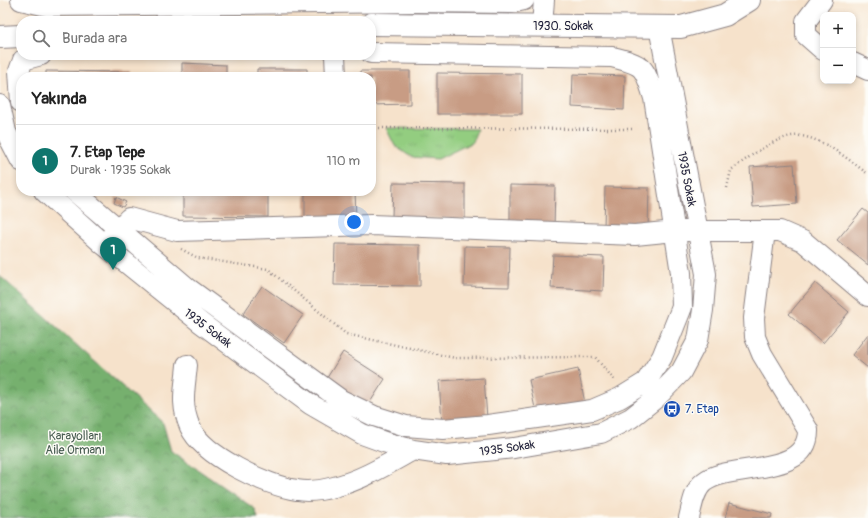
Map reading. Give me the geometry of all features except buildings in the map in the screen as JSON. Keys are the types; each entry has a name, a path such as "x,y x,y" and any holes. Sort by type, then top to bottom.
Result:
{"main road":[{"name":"1930. Sokak","path":"376,24 680,27 725,15 749,0"},
{"path":"0,37 16,36"}],"street":[{"path":"22,0 47,6 416,2 511,3 524,0"},
{"path":"542,26 544,0"},
{"path":"821,48 806,35 806,21 822,0"},
{"name":"1935 Sokak","path":"50,196 104,245 201,323 310,404 362,434 413,450 447,455 514,448 601,432 631,418 656,398 681,372 698,340 703,310 706,274 659,27"},
{"path":"80,196 189,289 341,400 374,416 406,426 443,429 488,425 592,410 623,396 646,382 662,356 682,307 681,273 654,98 646,73 639,65 612,57 376,53"},
{"path":"19,72 23,60"},
{"path":"334,60 336,72"},
{"path":"856,64 868,70"},
{"path":"0,104 6,132 16,151"},
{"path":"104,245 117,229 129,218 177,231 371,225 635,235 674,231 780,232 803,241 868,296"},
{"path":"689,518 697,491 703,482 714,475 775,465 802,449 808,439 808,430 762,354 755,337 754,318 765,231"},
{"path":"187,365 183,406 191,428 201,443 236,468 261,480 299,490 332,488 377,470 413,450"},
{"path":"623,396 631,418"}],"path":[{"path":"376,128 633,128"},
{"path":"727,188 731,170 761,149 788,137 804,138 832,148 868,174"},
{"path":"174,247 181,248 198,258 268,269 346,334 456,358 595,357 623,396"}],"green space":[{"path":"386,128 477,129 473,142 438,159 411,157 395,146"},
{"name":"Karayolları Aile Ormanı","path":"0,276 163,423 171,451 255,509 258,518 0,518"}],"place":[{"name":"7. Etap Tepe","path":"113,270"},
{"name":"7. Etap","path":"672,409"}]}
